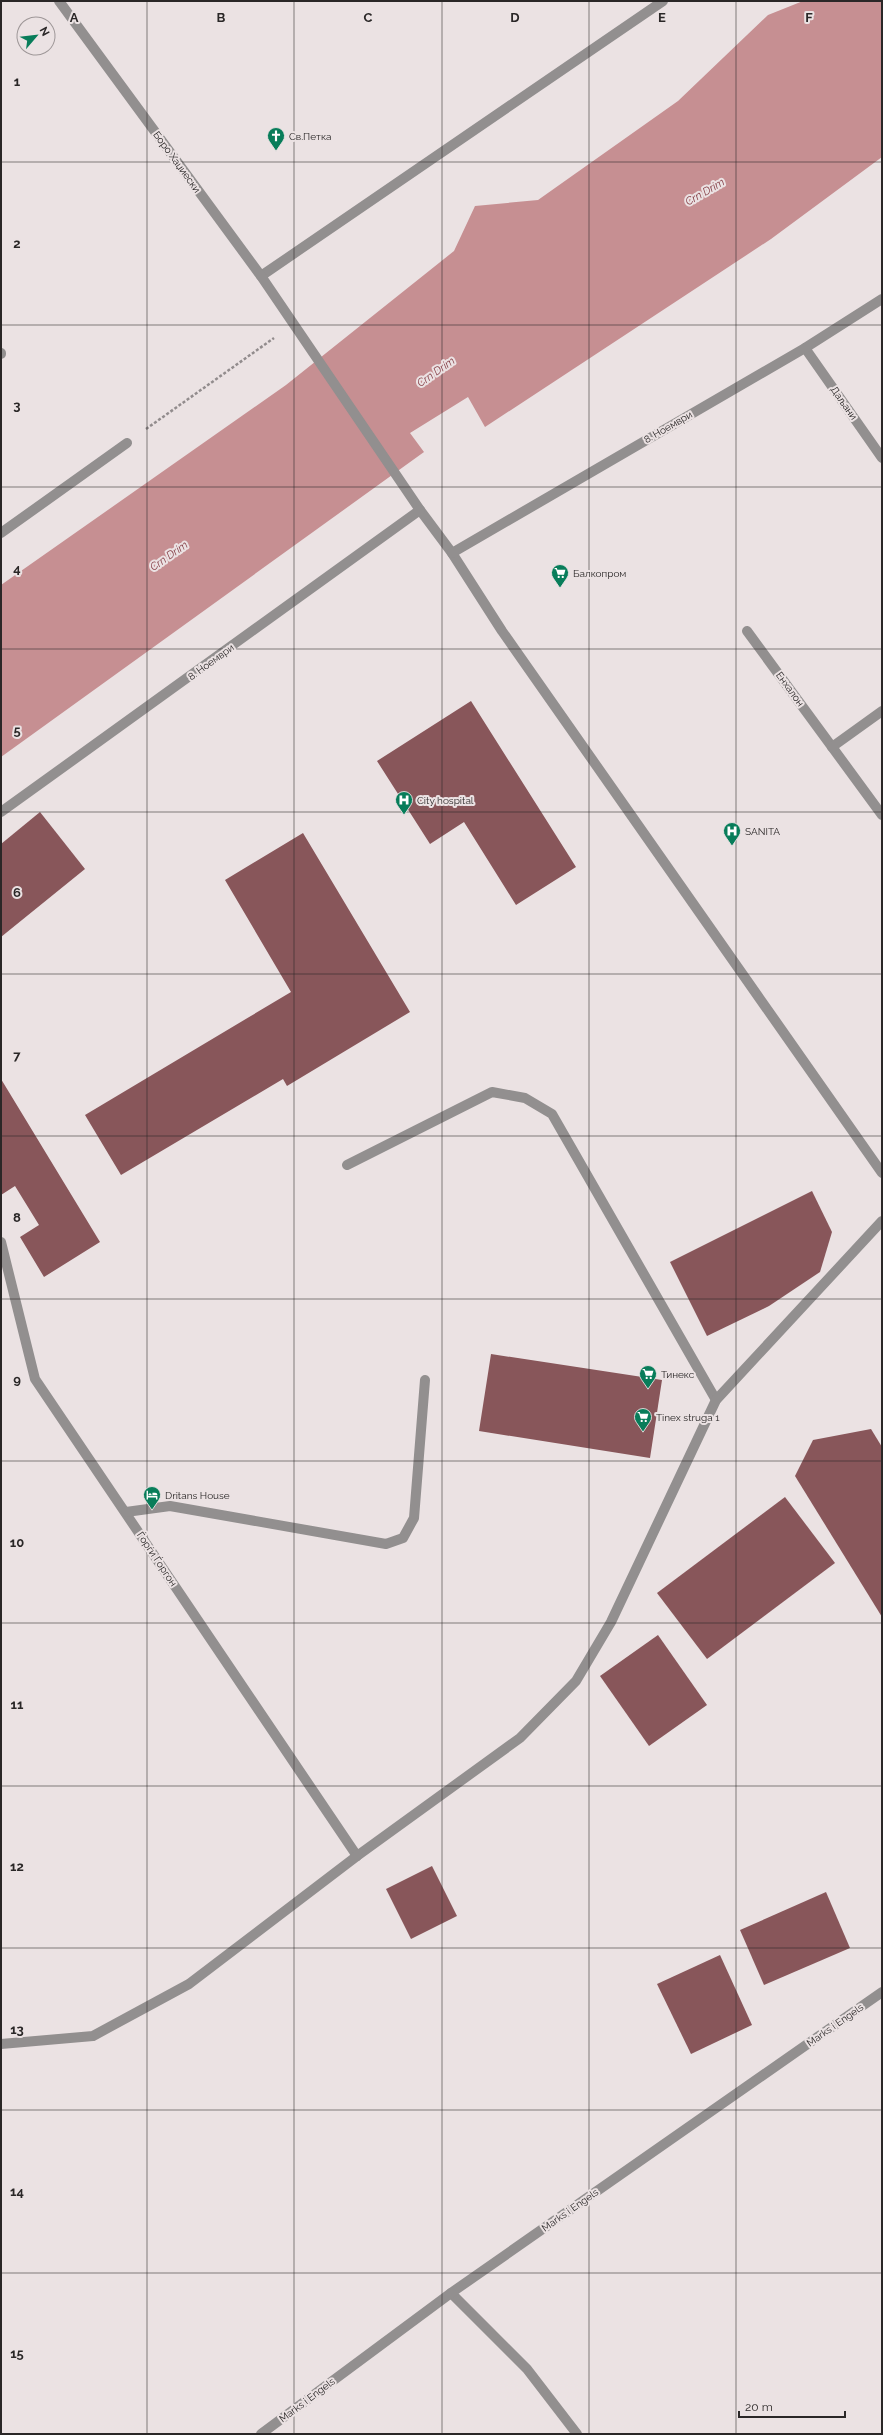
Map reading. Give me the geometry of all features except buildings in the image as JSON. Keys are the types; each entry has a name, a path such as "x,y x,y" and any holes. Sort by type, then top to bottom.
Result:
{"street":[{"name":"Боро Хаџиески","path":"59,1 261,276 420,510 452,553 502,631 882,1173"},
{"path":"261,276 663,1"},
{"name":"8. Ноември","path":"452,553 806,348 882,299"},
{"name":"Даљани","path":"806,348 882,458"},
{"path":"1,533 127,443"},
{"name":"8. Ноември","path":"1,812 420,510"},
{"name":"Енхалон","path":"747,631 882,814"},
{"path":"832,747 882,711"},
{"path":"347,1165 492,1092 526,1098 552,1114 716,1400"},
{"path":"1,2044 93,2036 189,1984 357,1856 520,1738 576,1681 611,1622 716,1400 882,1221"},
{"name":"Ѓорѓи Ѓоргон","path":"1,1242 35,1379 357,1856"},
{"path":"126,1512 170,1506 386,1544 403,1538 414,1518 425,1380"},
{"name":"Marks i Engels","path":"261,2434 451,2293 882,1992"},
{"path":"451,2293 527,2369 576,2434"}],"path":[{"path":"160,420 294,324"}],"water":[{"name":"Crn Drim","path":"803,1 882,1 882,157 771,239 485,427 468,397 410,433 424,452 1,757 1,585 286,385 454,251 475,206 538,200 678,101 768,15"}],"place":[{"name":"Св.Петка","path":"276,151"},
{"name":"Балкопром","path":"560,588"},
{"name":"City hospital","path":"404,815"},
{"name":"SANITA","path":"732,846"},
{"name":"Тинекс","path":"648,1389"},
{"name":"Tinex struga 1","path":"643,1432"},
{"name":"Dritans House","path":"152,1510"}]}
